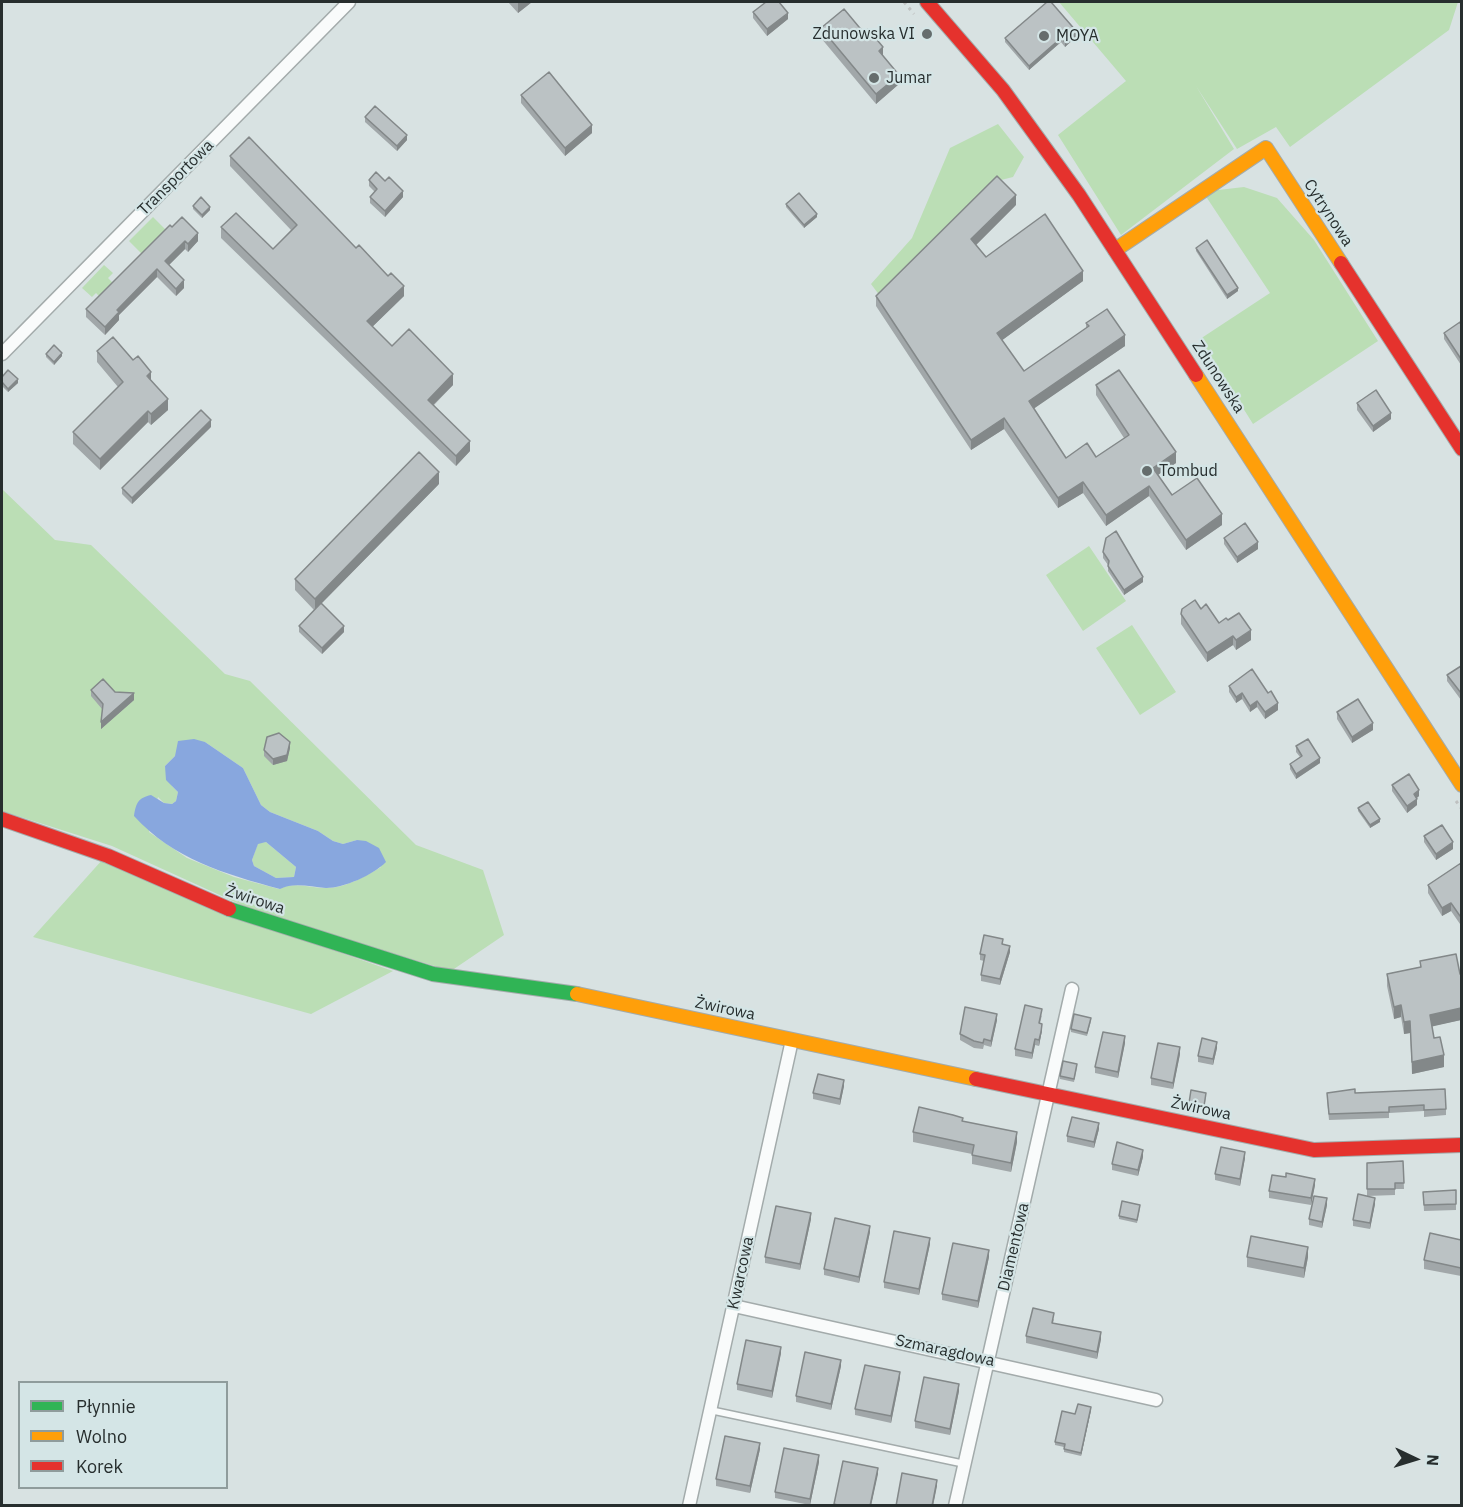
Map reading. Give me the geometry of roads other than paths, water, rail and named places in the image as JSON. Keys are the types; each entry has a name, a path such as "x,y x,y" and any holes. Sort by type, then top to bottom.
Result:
{"street":[{"name":"Transportowa","path":"2,354 349,2"},
{"name":"Zdunowska","path":"927,2 1040,137 1461,785"},
{"name":"Cytrynowa","path":"1115,250 1266,148 1461,449"},
{"name":"Żwirowa","path":"2,819 108,856 221,907 433,974 547,988 1314,1150 1461,1145"},
{"name":"Diamentowa","path":"955,1506 1072,989"},
{"name":"Kwarcowa","path":"689,1506 792,1040"},
{"name":"Szmaragdowa","path":"734,1306 1155,1400"}],"lane":[{"path":"710,1410 965,1464"}],"water":[{"path":"194,739 205,742 243,768 261,805 270,812 318,831 333,841 343,844 357,840 366,841 379,848 386,862 366,876 341,886 326,888 296,885 280,889 220,871 183,854 149,831 134,816 138,802 147,796 151,795 164,803 172,804 176,801 178,792 166,780 165,766 175,756 178,741","holes":["266,842 296,867 294,877 276,878 254,866 252,860 258,844"]}],"place":[{"name":"Zdunowska VI","path":"927,34"},
{"name":"MOYA","path":"1044,36"},
{"name":"Jumar","path":"874,78"},
{"name":"Tombud","path":"1147,471"}]}
